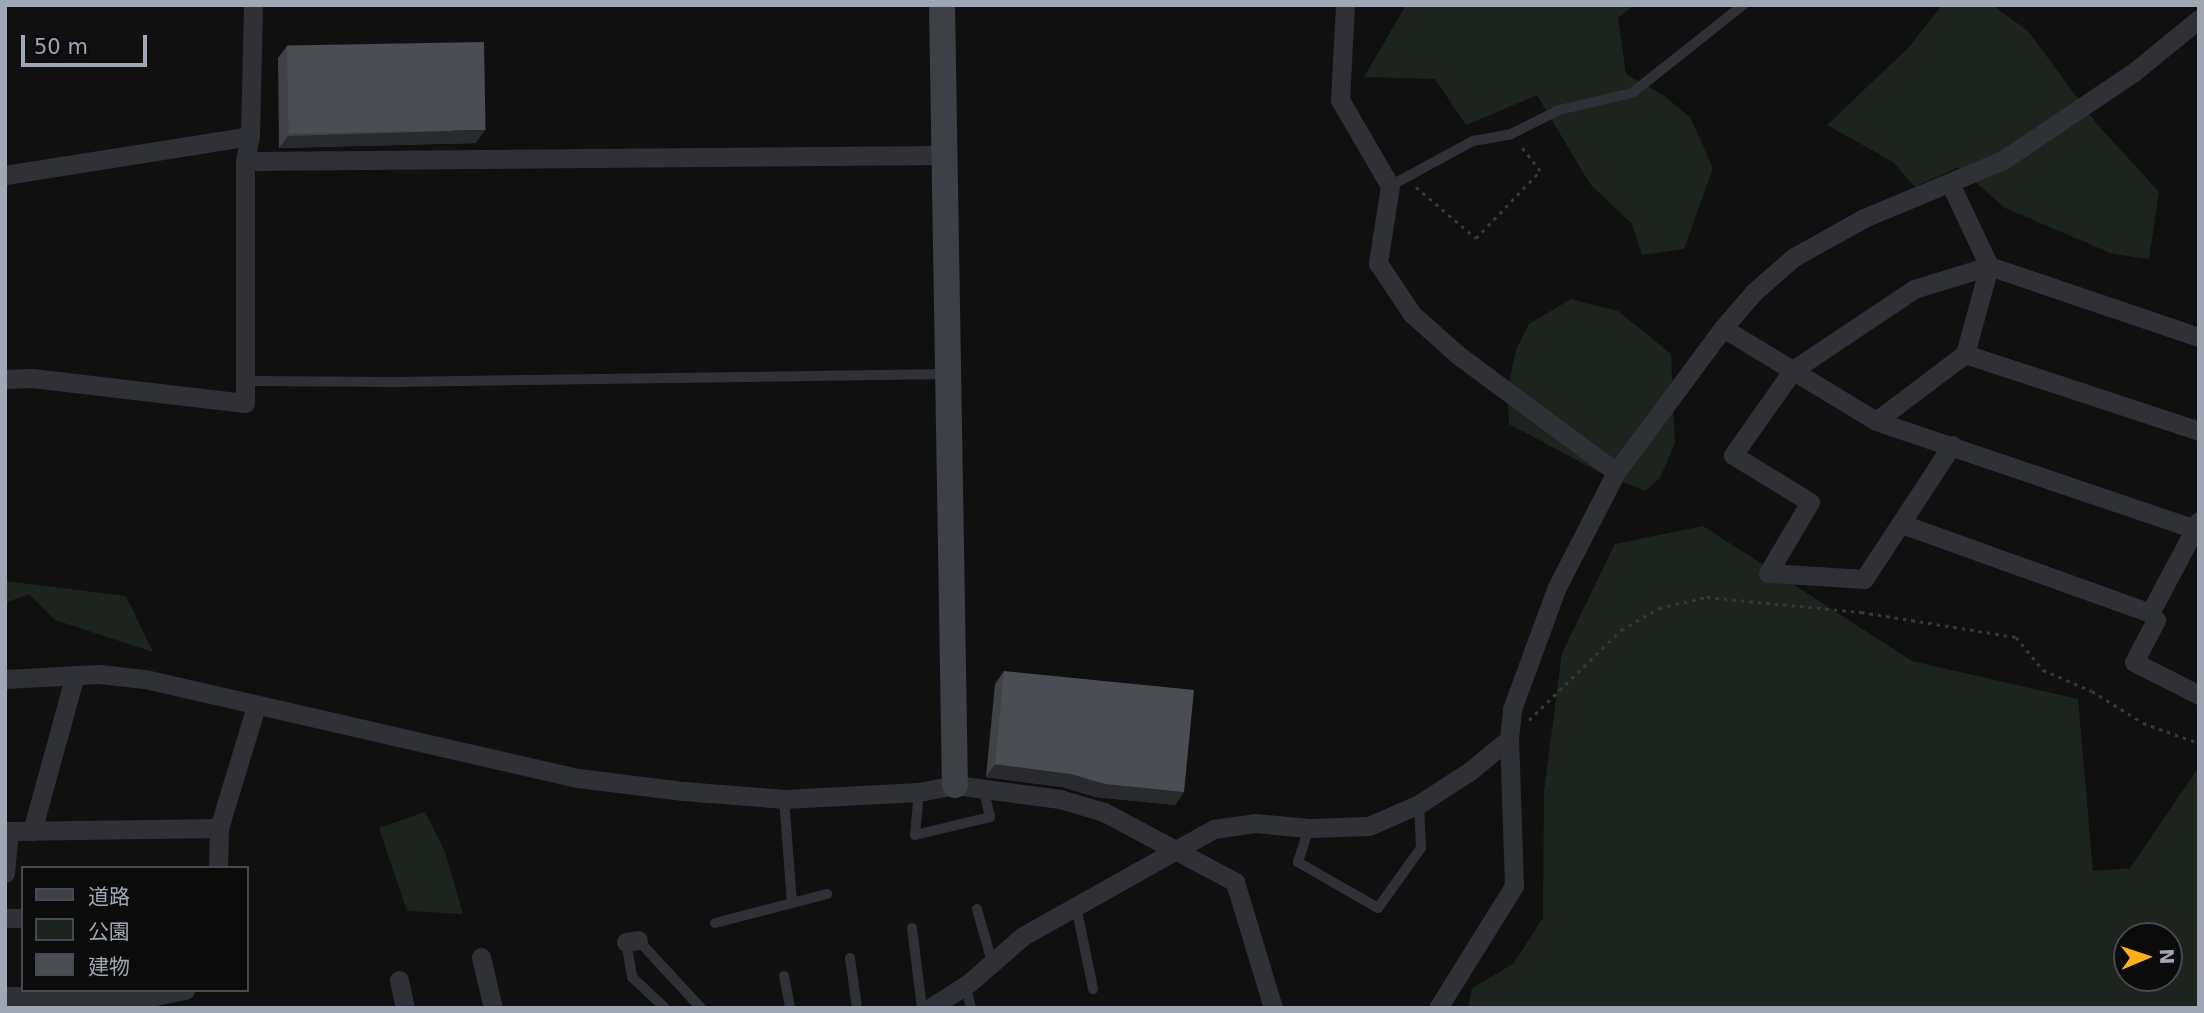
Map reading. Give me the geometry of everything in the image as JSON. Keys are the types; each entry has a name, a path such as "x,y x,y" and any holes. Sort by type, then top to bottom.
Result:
{"street":[{"path":"5,379 32,378 244,403 245,161 250,136 253,5"},
{"path":"942,5 955,785"},
{"path":"1345,5 1340,100 1398,182 1378,263 1412,314 1458,355 1616,472"},
{"path":"1438,1008 1514,886 1509,739 1512,709 1557,587 1616,472 1723,328 1754,292 1794,257 1864,218 2003,160 2053,129 2134,72 2199,19"},
{"path":"5,175 250,136"},
{"path":"245,161 944,155"},
{"path":"1876,421 1965,355 1989,266 1950,183"},
{"path":"1952,445 1864,579 1768,573 1810,502 1733,455 1793,370 1914,289 1989,266 2199,337"},
{"path":"1723,328 1876,421 2197,525 2150,613"},
{"path":"1965,355 2199,431"},
{"path":"1902,524 2150,613 2157,620 2133,662 2199,695"},
{"path":"32,831 75,675"},
{"path":"5,679 75,675 145,679 578,778 784,799 919,792 955,785 1060,799 1104,812 1234,882 1273,1008"},
{"path":"218,866 219,828 256,706"},
{"path":"930,1008 965,985 1023,936 1214,829 1255,823 1309,828 1369,826 1419,804 1470,772 1509,739"},
{"path":"5,873 7,831 219,828"},
{"path":"481,957 494,1008"},
{"path":"399,980 405,1008"},
{"path":"5,996 145,998 175,992"}],"lane":[{"path":"1398,182 1473,141 1511,134 1559,110 1632,93 1743,5"},
{"path":"243,381 394,382 948,374"},
{"path":"919,792 915,835 990,817 984,790"},
{"path":"784,799 792,903"},
{"path":"1309,828 1298,862 1378,908 1421,848 1419,804"},
{"path":"715,923 827,894"},
{"path":"1076,905 1093,989"},
{"path":"976,909 992,963"},
{"path":"912,928 922,1008"},
{"path":"665,1008 632,977 632,941 701,1008"},
{"path":"850,958 856,1008"},
{"path":"784,976 790,1008"},
{"path":"965,985 971,1008"}],"path":[{"path":"1398,182 1476,238 1540,171 1511,134"},
{"path":"1509,739 1621,630 1659,608 1707,597 1861,612 2016,637 2043,670 2092,691 2143,723 2199,743"}],"green space":[{"path":"1406,5 1634,5 1618,18 1626,74 1663,95 1690,117 1713,168 1684,249 1642,255 1632,224 1590,184 1537,95 1466,125 1435,79 1364,77"},
{"path":"1942,5 1992,5 2028,31 2097,124 2159,192 2149,259 2113,254 2005,208 1958,167 1915,187 1893,162 1827,125 1909,47"},
{"path":"1571,299 1618,311 1671,354 1675,443 1660,478 1645,491 1599,472 1509,424 1507,393 1516,350 1529,324"},
{"path":"1703,526 1912,661 2078,699 2093,871 2130,868 2199,767 2199,1008 1468,1008 1472,988 1513,964 1543,918 1544,791 1562,653 1615,544"},
{"path":"5,581 126,596 153,652 55,620 29,594 5,603"},
{"path":"425,812 445,852 463,914 407,911 379,828"}],"building":[{"path":"484,42 486,130 289,133 287,45"},
{"path":"1004,671 1194,690 1184,792 1105,784 1071,774 995,764"}]}
